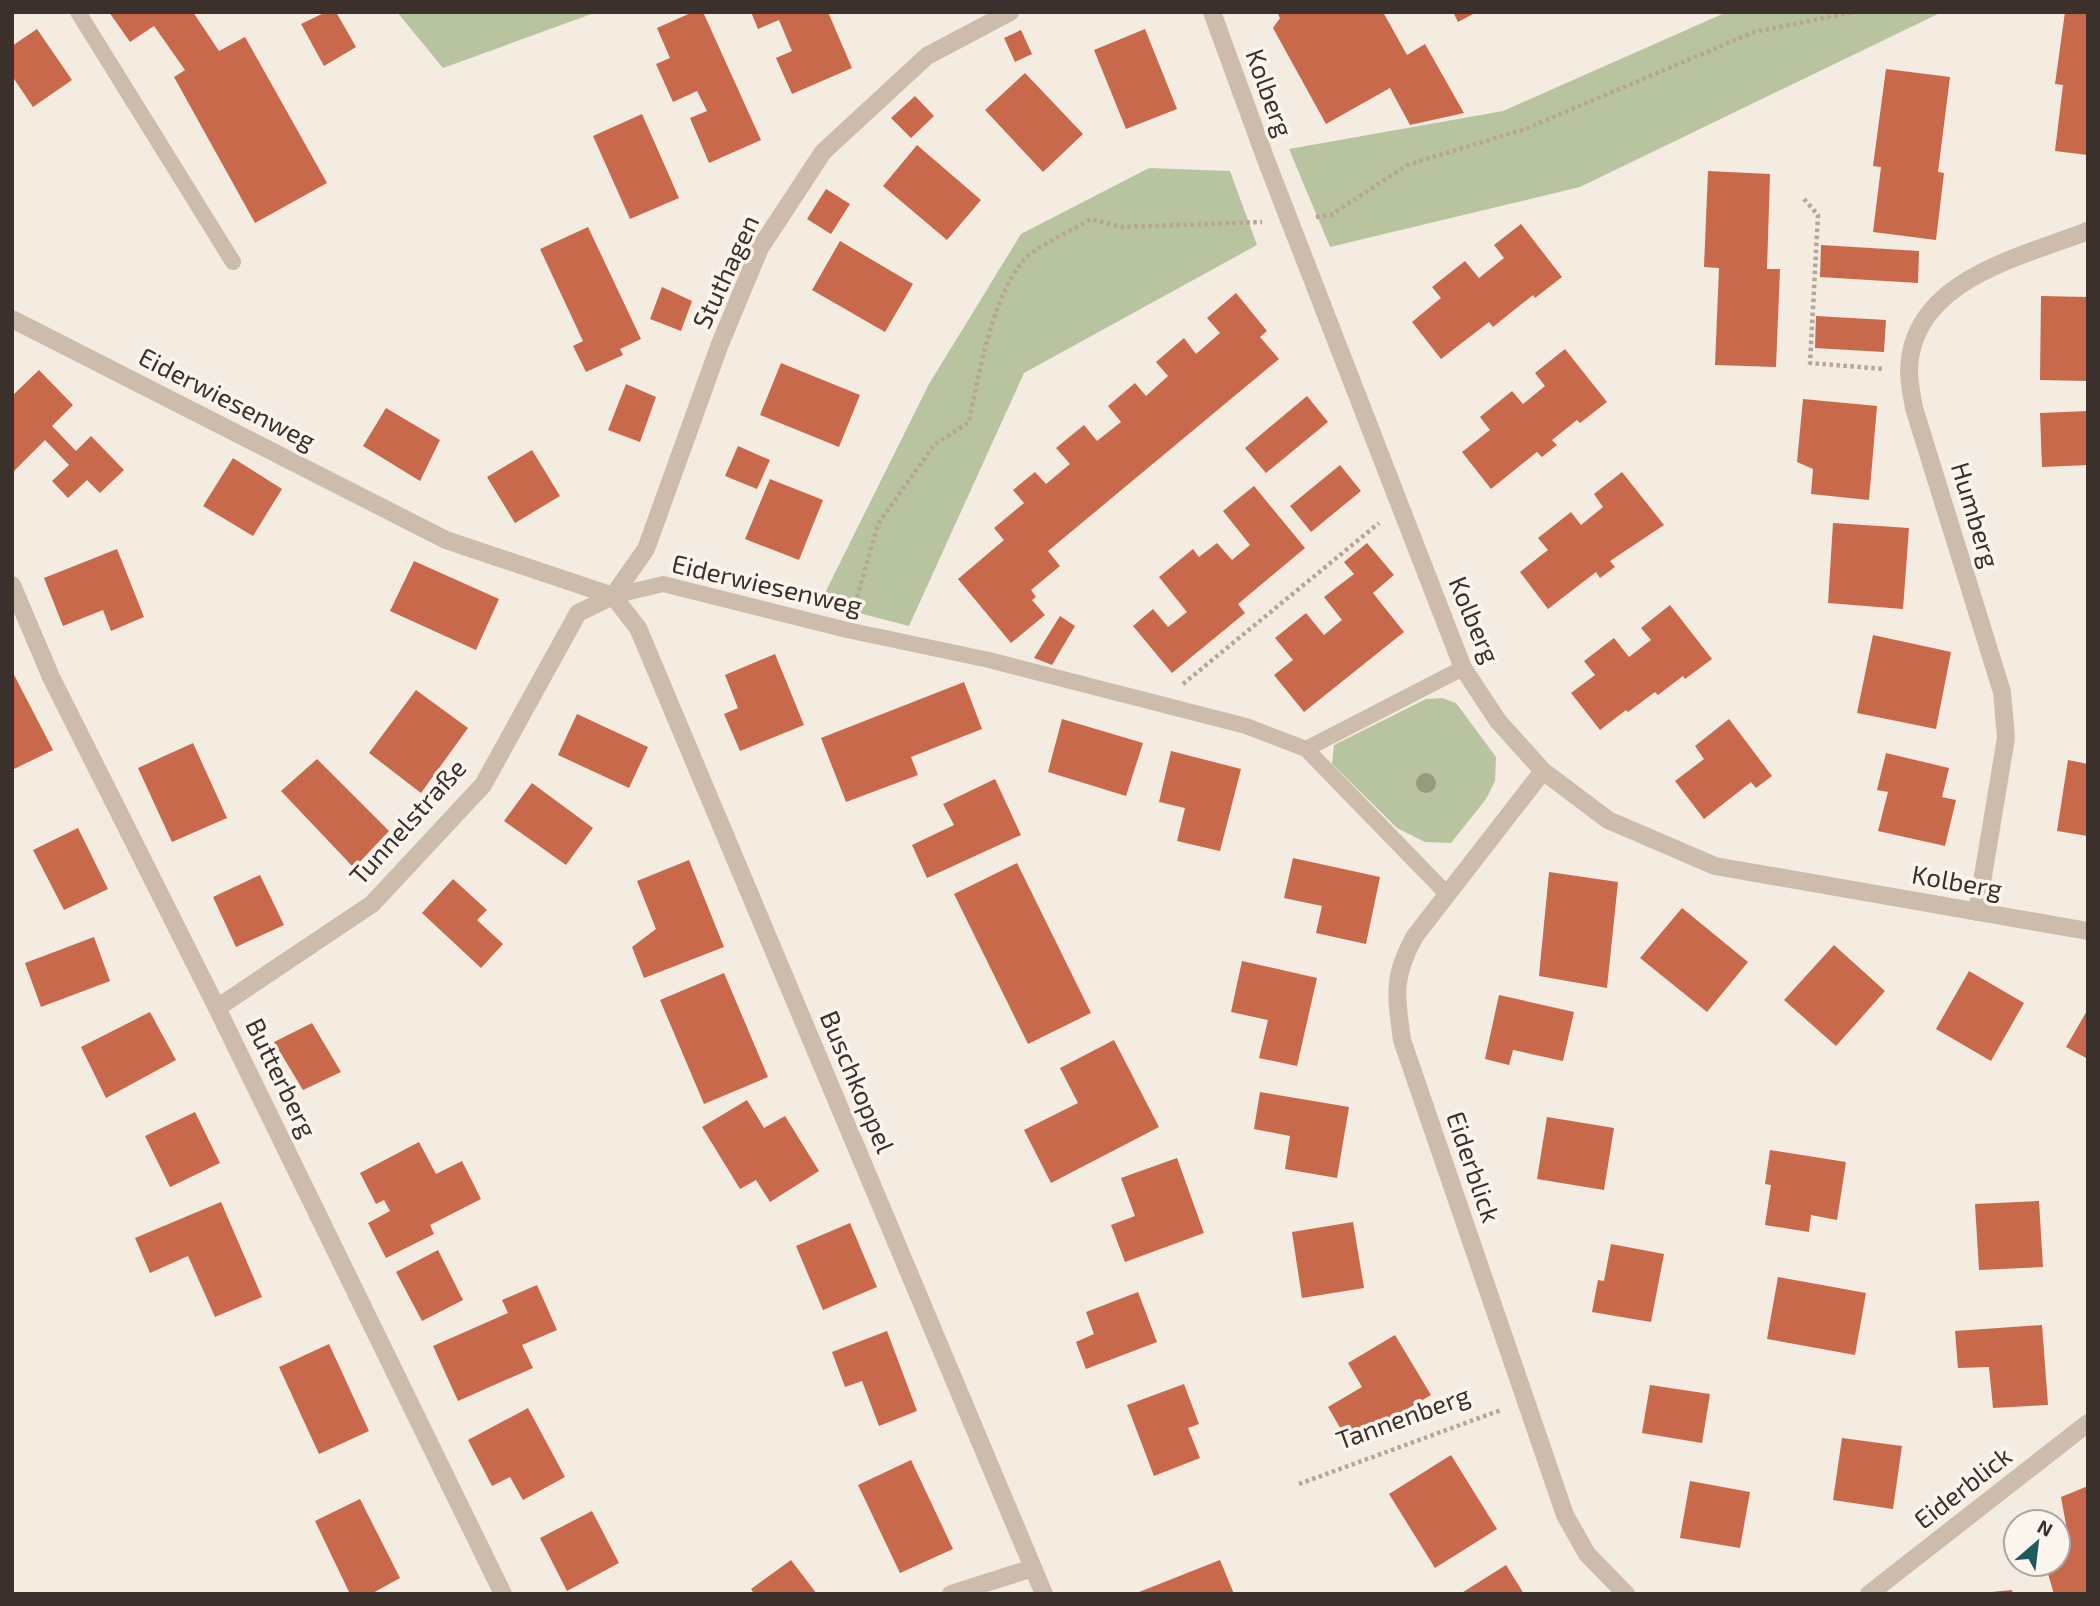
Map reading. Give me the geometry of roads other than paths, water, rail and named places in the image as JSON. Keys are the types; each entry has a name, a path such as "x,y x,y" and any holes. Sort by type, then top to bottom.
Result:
{"street":[{"name":"Stuthagen","path":"613,596 646,550 720,344 760,248 823,152 927,56 1010,12"},
{"name":"Kolberg","path":"1212,12 1463,668 1498,720 1543,771 1608,820 1715,866 2088,931"},
{"name":"Humberg","path":"1977,912 2006,738 2002,692 1914,408 1909,372 1911,354 1923,324 1944,295 1975,276 2088,231"},
{"name":"Eiderwiesenweg","path":"12,319 446,540 613,596"},
{"name":"Butterberg","path":"12,585 51,677 218,1008 503,1594"},
{"name":"Tunnelstraße","path":"218,1008 372,904 482,785 578,613 613,596"},
{"name":"Buschkoppel","path":"613,596 638,628 1044,1594"},
{"name":"Eiderblick","path":"1543,771 1446,893 1401,961 1396,990 1402,1040 1565,1515 1587,1554 1626,1594"},
{"name":"Eiderblick","path":"1869,1594 2088,1423"},
{"path":"951,1594 1033,1568"}],"lane":[{"path":"78,12 233,261"},
{"name":"Eiderwiesenweg","path":"613,596 663,584 847,630 989,660 1246,726 1306,749"},
{"path":"1446,893 1306,749 1463,668"}]}
